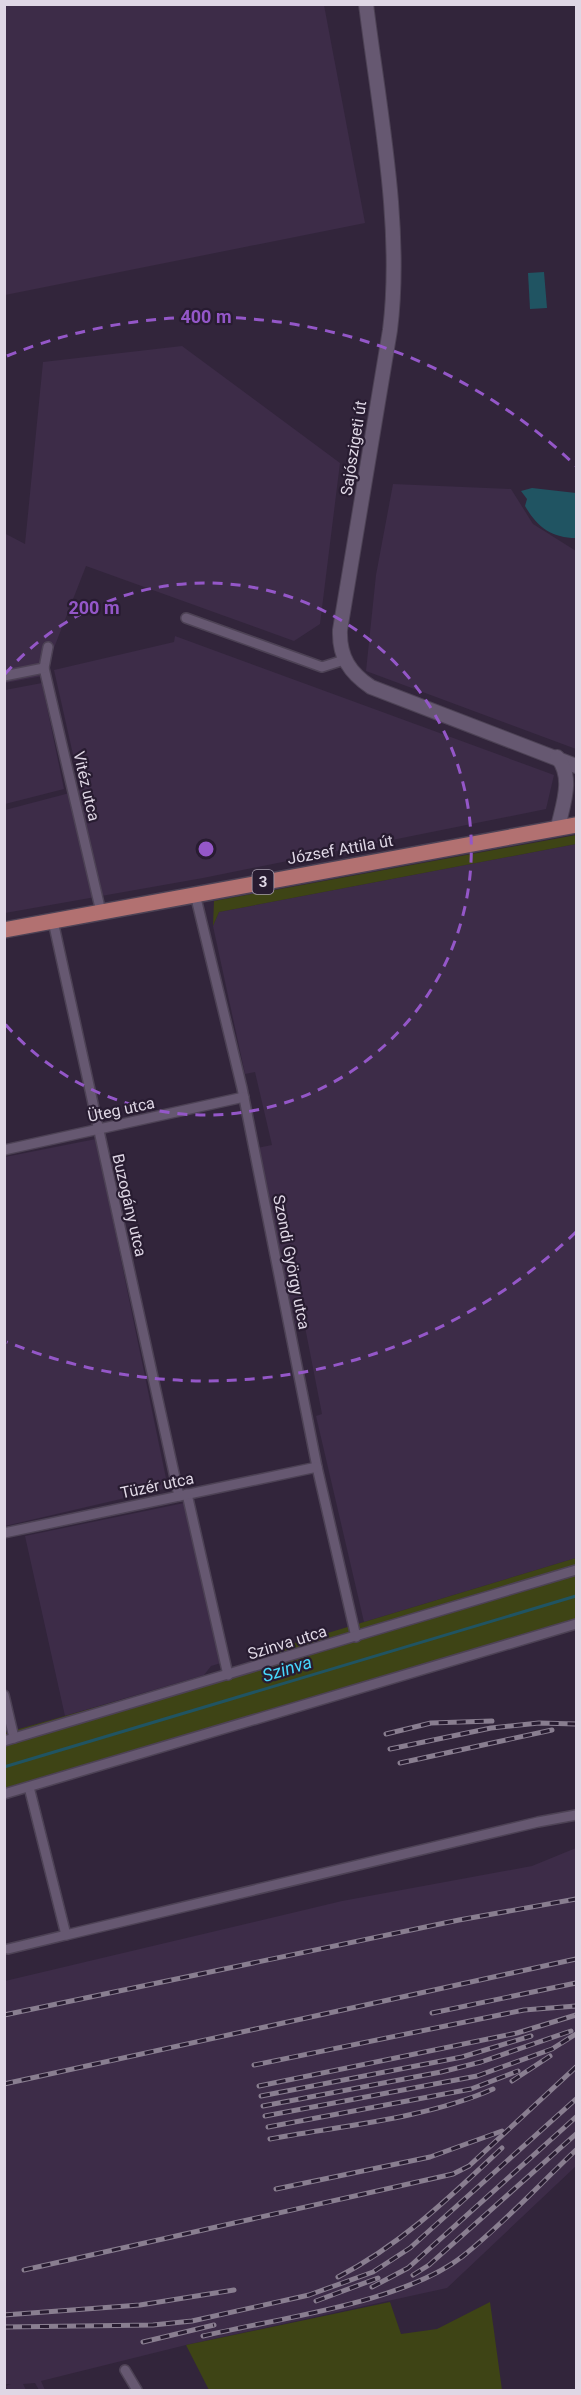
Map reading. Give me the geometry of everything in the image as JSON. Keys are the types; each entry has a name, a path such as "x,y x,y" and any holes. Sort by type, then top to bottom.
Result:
{"main road":[{"name":"Sajószigeti út","path":"344,660 340,646 340,630 390,330 395,282 393,225 366,4"},
{"path":"344,660 358,678 381,692 576,766"},
{"path":"557,757 572,782 558,827"},
{"name":"József Attila út","path":"4,930 576,825"}],"street":[{"path":"186,618 322,668 344,660"},
{"name":"Vitéz utca","path":"48,647 44,668 101,912"},
{"path":"4,676 44,668"},
{"name":"Szondi György utca","path":"195,894 244,1097 317,1467 356,1637"},
{"name":"Buzogány utca","path":"53,921 98,1129 183,1495 228,1675"},
{"name":"Üteg utca","path":"4,1150 244,1097"},
{"name":"Tüzér utca","path":"4,1533 317,1467"},
{"name":"Szinva utca","path":"9,1739 576,1570"},
{"path":"4,1794 576,1624"},
{"path":"4,1695 9,1739"},
{"path":"29,1787 66,1935"},
{"path":"8,1949 538,1822 576,1815"},
{"path":"125,2370 137,2391"}],"shaded area":[{"path":"5,4 324,5 365,223 5,295"},
{"path":"182,346 340,463 320,624 294,641 86,566 43,676 5,683 4,533 25,544 43,362"},
{"path":"393,484 511,489 533,524 576,551 576,749 366,671 376,575"},
{"path":"175,636 554,775 546,809 203,878 5,913 5,810 81,790 54,670 174,642"},
{"path":"42,683 64,789 5,804 5,690"},
{"path":"576,844 576,1558 364,1622 316,1416 322,1414 305,1327 296,1328 257,1148 272,1145 255,1072 245,1074 213,926 219,912"},
{"path":"96,1139 168,1488 5,1526 5,1157"},
{"path":"184,1503 221,1663 211,1666 204,1675 65,1716 25,1536"},
{"path":"576,1848 576,2166 447,2288 186,2345 41,2381 45,2390 39,2390 35,2383 23,2384 26,2390 8,2390 6,2386 11,2384 5,2384 5,1981 342,1901 532,1866"}],"green space":[{"path":"576,835 576,844 219,912 213,926 214,901"},
{"path":"576,1558 576,1619 5,1788 5,1733 280,1655 278,1648"},
{"path":"390,2302 401,2334 437,2329 490,2302 502,2390 209,2390 186,2345"}],"water":[{"path":"544,272 547,308 530,309 528,273"},
{"path":"532,488 576,493 576,538 552,533 535,520 525,506 527,499 521,491"}],"waterway":[{"name":"Szinva","path":"4,1767 576,1596"}],"railway":[{"path":"386,1734 431,1723 492,1721"},
{"path":"390,1749 491,1728 539,1723 576,1724"},
{"path":"400,1763 552,1730"},
{"path":"4,2015 459,1920 576,1899"},
{"path":"4,2084 576,1959"},
{"path":"432,2013 576,1983"},
{"path":"254,2065 524,2010 576,2006"},
{"path":"259,2086 517,2033 576,2015"},
{"path":"263,2106 441,2072 481,2062 571,2031"},
{"path":"265,2116 477,2076 552,2049 576,2034"},
{"path":"261,2096 462,2057 531,2036"},
{"path":"512,2081 550,2056"},
{"path":"24,2270 453,2174 469,2166 576,2067"},
{"path":"268,2127 471,2089 518,2071"},
{"path":"270,2139 413,2114 468,2099 493,2089"},
{"path":"4,2327 153,2325 192,2321 309,2295 373,2272 410,2248 576,2099"},
{"path":"372,2287 408,2268 576,2117"},
{"path":"276,2189 430,2157 502,2131"},
{"path":"413,2275 429,2265 576,2134"},
{"path":"338,2277 404,2235 444,2202 502,2148"},
{"path":"203,2336 339,2307 408,2286 438,2272 478,2244 576,2150"},
{"path":"316,2301 378,2278"},
{"path":"4,2315 140,2305 234,2290"},
{"path":"143,2342 214,2325"}]}
